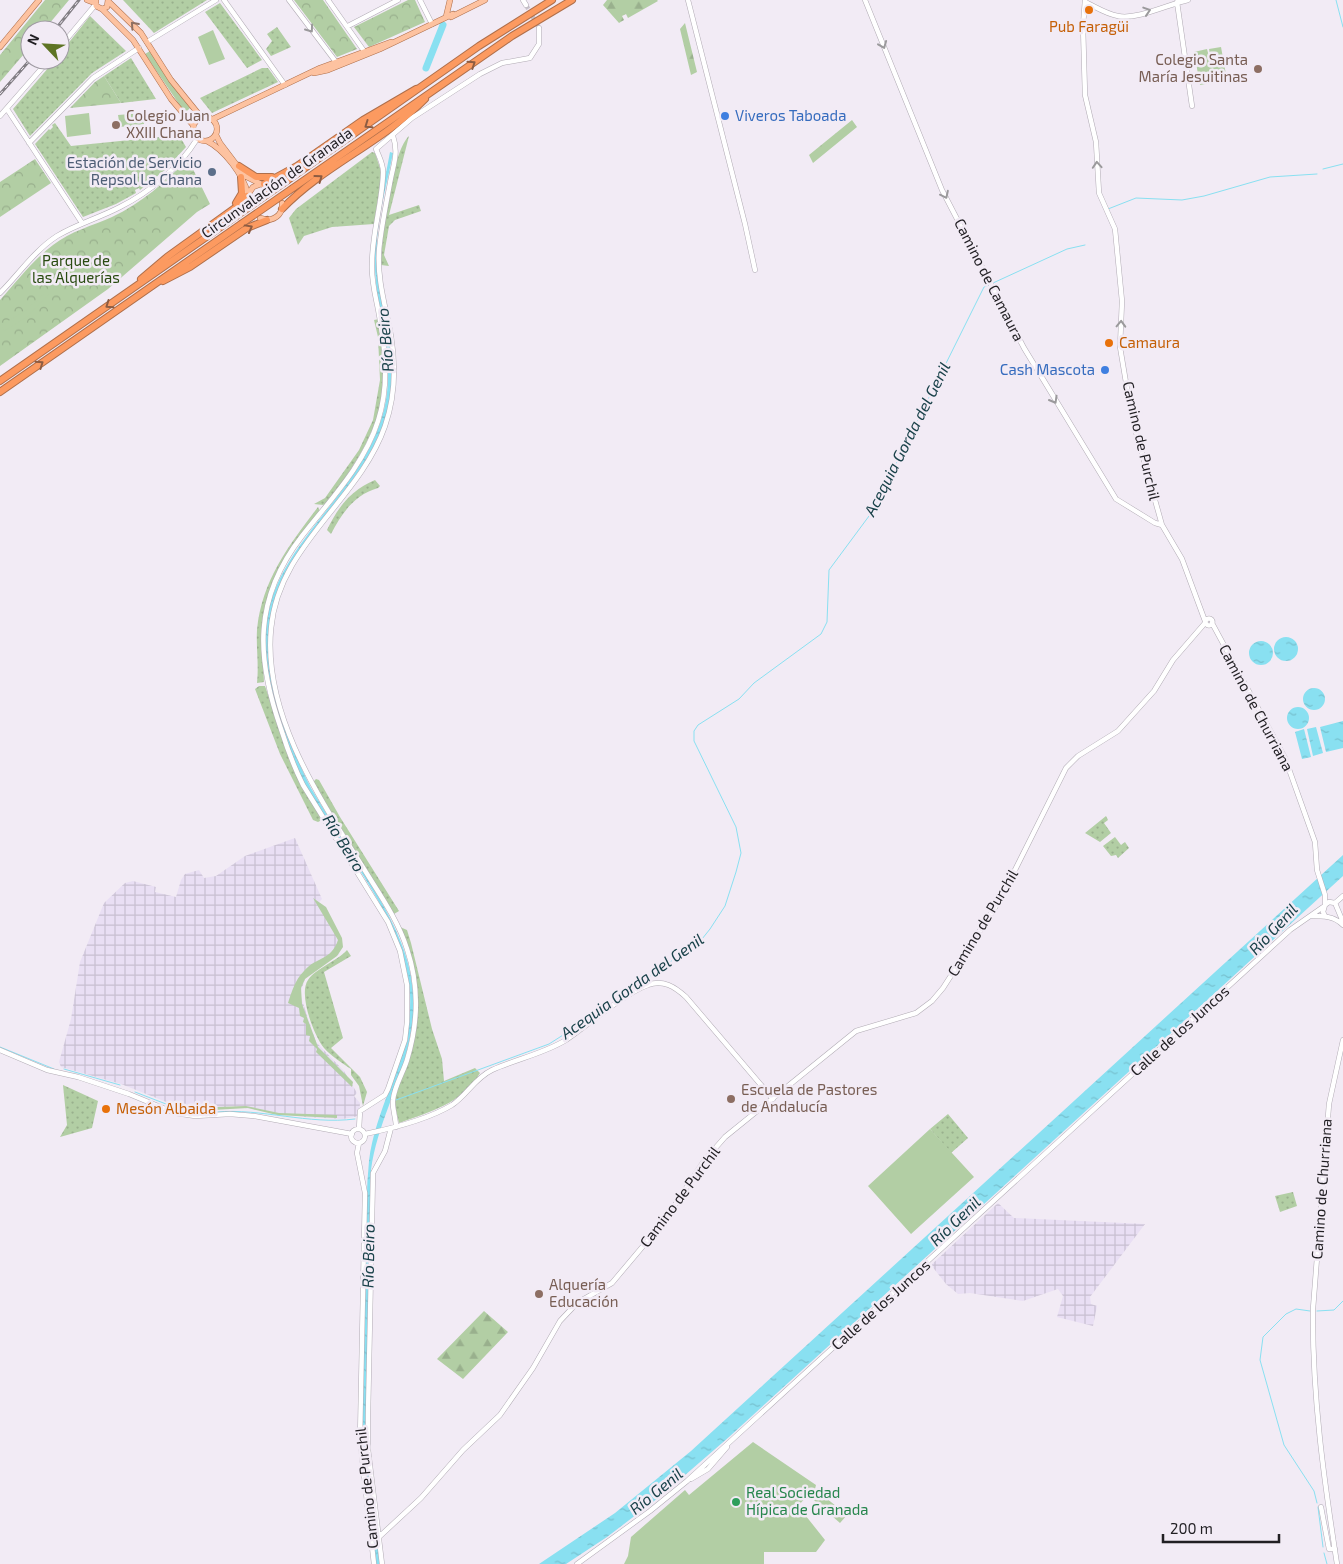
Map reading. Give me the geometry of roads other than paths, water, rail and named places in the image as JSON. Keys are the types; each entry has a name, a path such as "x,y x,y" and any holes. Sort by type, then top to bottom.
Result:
{"highway":[{"name":"Circunvalación de Granada","path":"0,381 422,87 552,0"},
{"name":"Circunvalación de Granada","path":"0,392 432,91 532,24 572,0"},
{"path":"265,185 292,169 362,120 409,91 422,87"},
{"path":"282,206 367,146 424,101 432,91"},
{"path":"239,166 249,174 262,178 292,169"},
{"path":"223,217 242,194 241,177"},
{"path":"136,286 142,277 248,198"},
{"path":"157,283 169,280 247,228 267,220"}],"main road":[{"path":"0,47 39,0"},
{"path":"87,0 96,3 124,30 171,99 193,124 193,133 197,139 207,141 215,146 241,177 248,198"},
{"path":"446,17 450,0"},
{"path":"313,73 328,70 352,61 484,0"},
{"path":"102,9 107,7 108,1"},
{"path":"108,1 132,23 172,80 202,117 213,120 217,126 216,135 220,143 245,176 265,185"},
{"path":"447,8 454,14"},
{"path":"213,120 333,63 391,42"},
{"path":"333,63 352,61 364,51"},
{"path":"193,124 202,117"},
{"path":"207,141 216,135"},
{"path":"248,198 253,187 265,185"},
{"path":"260,218 267,220 278,216 282,206"}],"street":[{"path":"147,42 216,0"},
{"path":"224,0 285,85"},
{"path":"289,0 331,57 333,63"},
{"path":"328,0 364,51"},
{"path":"348,26 398,0"},
{"path":"420,0 432,24"},
{"path":"688,0 755,270"},
{"name":"Camino de Camaura","path":"865,0 942,190 1024,348 1116,499 1155,523 1162,525"},
{"path":"1085,0 1121,17 1136,15 1188,0"},
{"name":"Camino de Purchil","path":"382,1564 378,1537 421,1498 463,1450 500,1415 533,1368 550,1336 567,1312 586,1296 612,1283 665,1220 714,1149 738,1125 856,1031 908,1016 924,1008 932,1001 943,988 1001,898 1066,768 1078,756 1118,731 1154,691 1173,660 1208,623 1182,559 1162,525 1132,418 1120,347 1122,301 1115,229 1100,193 1096,142 1085,95 1083,26 1085,0"},
{"path":"1177,2 1192,106"},
{"path":"70,35 96,3"},
{"path":"359,1129 360,1111 385,1095 405,1040 408,1004 404,966 388,922 303,785 293,765 266,683 263,640 270,596 281,569 301,537 364,454 376,428 382,406 386,362 372,268 373,232 383,174 376,149 412,118 480,74 502,62 530,58 539,44 538,28"},
{"path":"29,143 93,78 138,48"},
{"path":"0,116 40,70"},
{"path":"7,109 82,223"},
{"path":"393,136 397,149 396,163 391,177 379,256 382,289 394,362 390,407 380,440 370,458 303,546 288,570 274,608 270,651 276,690 306,774 394,919 411,964 415,994 415,1022 412,1041 392,1101 396,1127"},
{"path":"0,293 41,249 82,223 120,207 146,191 171,171 197,139"},
{"name":"Camino de Churriana","path":"1208,623 1218,636 1286,758 1315,842 1317,870 1325,895 1325,916"},
{"name":"Camino de Churriana","path":"1325,895 1339,909"},
{"path":"1333,903 1343,898"},
{"path":"1333,918 1343,898"},
{"name":"Calle de los Juncos","path":"577,1564 650,1511 687,1481 704,1473 730,1443 1290,930 1324,906 1333,903"},
{"path":"1339,909 1343,924"},
{"path":"1311,916 1333,918 1343,924"},
{"path":"359,1129 365,1134 377,1132 437,1112 452,1104 479,1078 492,1070 554,1047 640,988 659,983 677,989 686,997 773,1099"},
{"name":"Camino de Churriana","path":"1338,1564 1327,1507 1313,1342 1313,1309 1328,1112 1343,1040"},
{"path":"0,1050 47,1070 78,1077 129,1094 175,1113 194,1116 230,1114 254,1116 352,1134 359,1129"},
{"path":"378,1537 368,1449 373,1173 385,1151 391,1128"},
{"path":"352,1134 353,1140 358,1143 364,1140 365,1134"},
{"name":"Camino de Purchil","path":"358,1143 357,1153 365,1193 360,1439 374,1564"},
{"path":"1321,1507 1329,1549 1335,1549"}],"water":[{"path":"390,152 393,153 380,218 377,245 379,277 391,351 391,389 388,408 377,439 362,466 304,544 289,568 278,592 271,616 269,640 270,666 275,694 296,756 311,788 374,889 396,930 410,972 413,994 413,1017 409,1042 378,1137 371,1170 366,1438 380,1564 376,1564 362,1438 368,1176 373,1140 406,1038 410,995 406,967 397,939 384,912 304,783 291,756 281,728 267,670 265,632 272,598 286,568 364,457 379,426 385,405 388,366 374,256 379,211"},
{"path":"1286,637 1294,641 1298,649 1294,657 1286,661 1278,657 1274,649 1278,641"},
{"path":"1261,641 1269,645 1273,653 1269,661 1261,665 1253,661 1249,653 1253,645"},
{"path":"1314,688 1322,691 1325,699 1322,707 1314,710 1306,707 1303,699 1306,691"},
{"path":"1298,707 1306,710 1309,718 1306,726 1298,729 1290,726 1287,718 1290,710"},
{"path":"1343,721 1343,748 1326,752 1320,727"},
{"path":"1316,727 1323,753 1313,756 1307,729"},
{"path":"1304,729 1311,757 1302,759 1295,732"},
{"name":"Río Genil","path":"1343,855 1343,876 729,1437 662,1495 607,1537 566,1564 539,1564 615,1513 691,1451"}],"waterway":[{"name":"Acequia Gorda del Genil","path":"1336,0 1343,27"},
{"name":"Río Beiro","path":"426,68 443,25"},
{"name":"Acequia Gorda del Genil","path":"1323,169 1343,164"},
{"name":"Acequia Gorda del Genil","path":"1108,209 1136,198 1182,200 1204,196 1270,177 1317,174"},
{"name":"Acequia Gorda del Genil","path":"993,283 1067,249 1085,245"},
{"name":"Acequia Gorda del Genil","path":"617,1000 702,939 725,906 736,872 741,853 736,827 694,741 694,731 698,725 739,699 754,683 821,634 827,622 829,570 872,512 984,287 989,285"},
{"name":"Acequia Gorda del Genil","path":"396,1100 549,1044 610,1005"},
{"name":"Acequia Gorda del Genil","path":"0,1047 54,1069"},
{"name":"Acequia Gorda del Genil","path":"64,1069 120,1085"},
{"name":"Acequia Gorda del Genil","path":"135,1092 184,1111 204,1113"},
{"name":"Acequia Gorda del Genil","path":"216,1112 251,1112 320,1120 355,1119"},
{"path":"1317,1311 1334,1310 1343,1301"},
{"path":"1310,1311 1296,1309 1286,1314 1263,1337 1260,1360 1284,1445 1314,1491 1317,1503"},
{"path":"1318,1507 1323,1547"},
{"path":"1324,1553 1327,1564"}],"tunnel":[{"path":"526,5 539,28"}],"railway":[{"path":"63,20 79,0"},
{"path":"0,94 21,70"}],"place":[{"name":"Pub Faragüi","path":"1089,10"},
{"name":"Colegio Santa María Jesuitinas","path":"1258,69"},
{"name":"Viveros Taboada","path":"725,116"},
{"name":"Colegio Juan XXIII Chana","path":"116,125"},
{"name":"Estación de Servicio Repsol La Chana","path":"212,172"},
{"name":"Camaura","path":"1109,343"},
{"name":"Cash Mascota","path":"1105,370"},
{"name":"Escuela de Pastores de Andalucía","path":"731,1099"},
{"name":"Mesón Albaida","path":"106,1109"},
{"name":"Alquería Educación","path":"539,1294"},
{"name":"Real Sociedad Hípica de Granada","path":"736,1502"}],"park label":[{"name":"Parque de las Alquerías","path":"76,270"}]}
